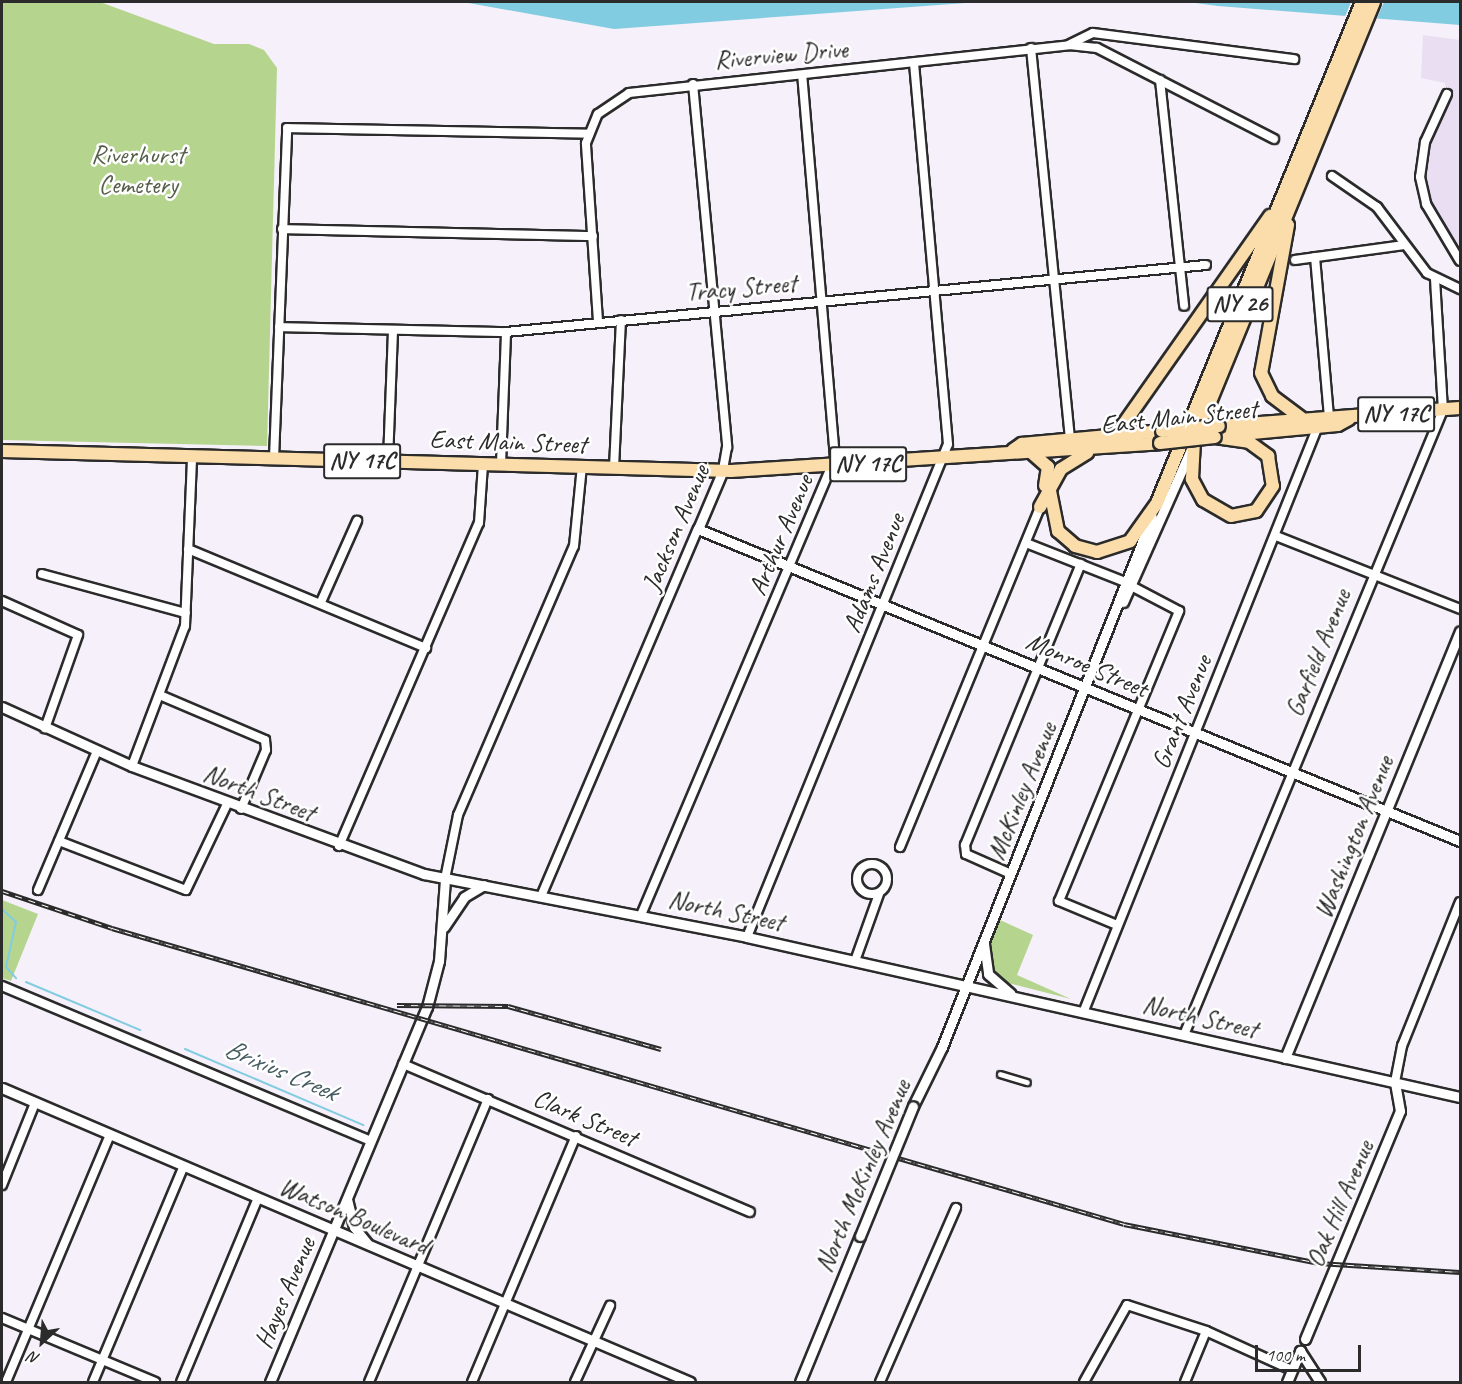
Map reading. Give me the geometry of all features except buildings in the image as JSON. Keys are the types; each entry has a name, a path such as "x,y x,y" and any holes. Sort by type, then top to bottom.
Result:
{"main road":[{"name":"NY 26","path":"1303,418 1272,396 1261,373 1292,200 1362,2"},
{"name":"NY 26","path":"1050,491 1058,531 1075,546 1097,552 1130,541 1157,503 1288,183 1374,2"},
{"path":"1116,435 1288,183"},
{"path":"1217,431 1249,442 1272,463 1270,495 1247,515 1224,515 1203,500 1192,478 1194,441 1292,200"},
{"name":"East Main Street","path":"1217,431 1318,426 1349,419 1461,408"},
{"name":"East Main Street","path":"2,451 723,470 832,467 1013,450 1033,454 1096,449 1161,437 1303,418 1329,416 1349,419"},
{"name":"East Main Street","path":"1013,450 1022,444 1116,435 1161,437"},
{"path":"1040,507 1067,464 1096,449"},
{"path":"1033,454 1050,474 1040,507"}],"street":[{"path":"1069,45 1093,33 1294,59"},
{"name":"Riverview Drive","path":"588,134 598,114 619,97 693,84 802,75 1069,45 1097,48 1274,139"},
{"path":"1031,48 1056,280 1070,440"},
{"name":"Adams Avenue","path":"747,937 944,457 948,438 914,63"},
{"name":"Arthur Avenue","path":"641,915 832,467 836,451 802,75"},
{"path":"1160,80 1184,306"},
{"name":"Jackson Avenue","path":"542,894 723,470 727,447 693,84"},
{"path":"1447,94 1425,142 1420,177 1426,204 1461,261"},
{"path":"274,458 288,127 588,134 598,321"},
{"path":"1332,176 1367,198 1404,245 1435,278 1461,289"},
{"path":"282,229 593,236"},
{"path":"1294,260 1404,245"},
{"path":"1316,257 1329,416"},
{"name":"Tracy Street","path":"279,327 506,332 598,321 935,292 1206,265"},
{"name":"Garfield Avenue","path":"1184,1035 1373,574 1443,410 1435,278"},
{"path":"614,468 621,320"},
{"path":"388,461 393,330"},
{"path":"501,464 506,332"},
{"name":"Grant Avenue","path":"1083,1013 1276,536 1318,426"},
{"name":"McKinley Avenue","path":"966,986 1117,612 1194,441"},
{"path":"132,766 162,696 186,613 192,456"},
{"path":"339,846 479,523 483,464"},
{"path":"446,879 456,821 574,546 582,466"},
{"name":"McKinley Avenue","path":"1129,584 1157,503"},
{"path":"900,847 1040,507"},
{"path":"321,602 357,521"},
{"name":"Monroe Street","path":"698,529 1461,841"},
{"path":"1276,536 1461,609"},
{"path":"1026,543 1129,584 1179,611 1059,901 1117,925"},
{"path":"188,549 321,602 426,648"},
{"path":"1011,874 964,850 1081,564"},
{"path":"42,574 186,613"},
{"path":"2,601 75,632 79,643 45,728"},
{"name":"Washington Avenue","path":"1285,1058 1461,632"},
{"path":"162,696 265,740 266,750 241,809"},
{"name":"North Street","path":"2,707 97,751 227,804 339,846 446,879 542,894 747,937 1461,1097"},
{"path":"38,890 97,751"},
{"path":"59,841 186,890 227,804"},
{"path":"855,961 879,894 887,885 886,872 866,865 859,872 859,887 879,894"},
{"name":"Hayes Avenue","path":"270,1383 431,993 441,934 446,879"},
{"path":"441,934 452,910 484,885"},
{"path":"1395,1082 1402,1046 1461,903"},
{"path":"984,940 988,974 1021,999"},
{"path":"2,986 371,1141"},
{"name":"North McKinley Avenue","path":"800,1383 913,1106 966,986"},
{"name":"Clark Street","path":"403,1064 750,1212"},
{"path":"1000,1074 1027,1082"},
{"name":"Oak Hill Avenue","path":"1305,1339 1400,1111 1395,1082"},
{"name":"Watson Boulevard","path":"2,1088 683,1381"},
{"path":"369,1383 488,1099"},
{"path":"2,1185 35,1103"},
{"path":"6,1383 110,1135"},
{"path":"472,1383 508,1304 527,1244 576,1136"},
{"path":"93,1383 184,1166"},
{"path":"182,1383 258,1198"},
{"path":"347,1199 354,1227 371,1246"},
{"path":"880,1383 956,1208"},
{"path":"1084,1383 1118,1313 1131,1305 1206,1331 1319,1383"},
{"path":"575,1383 610,1306"},
{"path":"2,1318 155,1383"},
{"path":"1185,1383 1206,1331"},
{"path":"1287,1383 1300,1350 1319,1383"}],"shaded area":[{"path":"1423,35 1460,40 1460,261 1426,204 1420,159 1447,94 1445,83 1421,78"}],"green space":[{"name":"Riverhurst Cemetery","path":"2,2 100,2 214,44 249,44 264,50 277,68 267,446 2,440"},
{"path":"2,900 38,914 11,981 2,978"},
{"path":"1000,920 1033,935 1017,975 1071,999 992,979 985,957"}],"water":[{"path":"463,2 979,2 614,29"},
{"path":"1188,2 1460,2 1460,25 1218,6"}],"pier":[{"path":"1351,2 1384,2 1376,21 1344,19"}],"waterway":[{"name":"Brixius Creek","path":"2,909 16,922 6,967 16,978"},
{"name":"Brixius Creek","path":"26,982 140,1030"},
{"name":"Brixius Creek","path":"185,1049 363,1125"}],"railway":[{"path":"2,891 112,928 1124,1224 1319,1263 1460,1272"},
{"path":"397,1005 508,1006 661,1049"}]}
